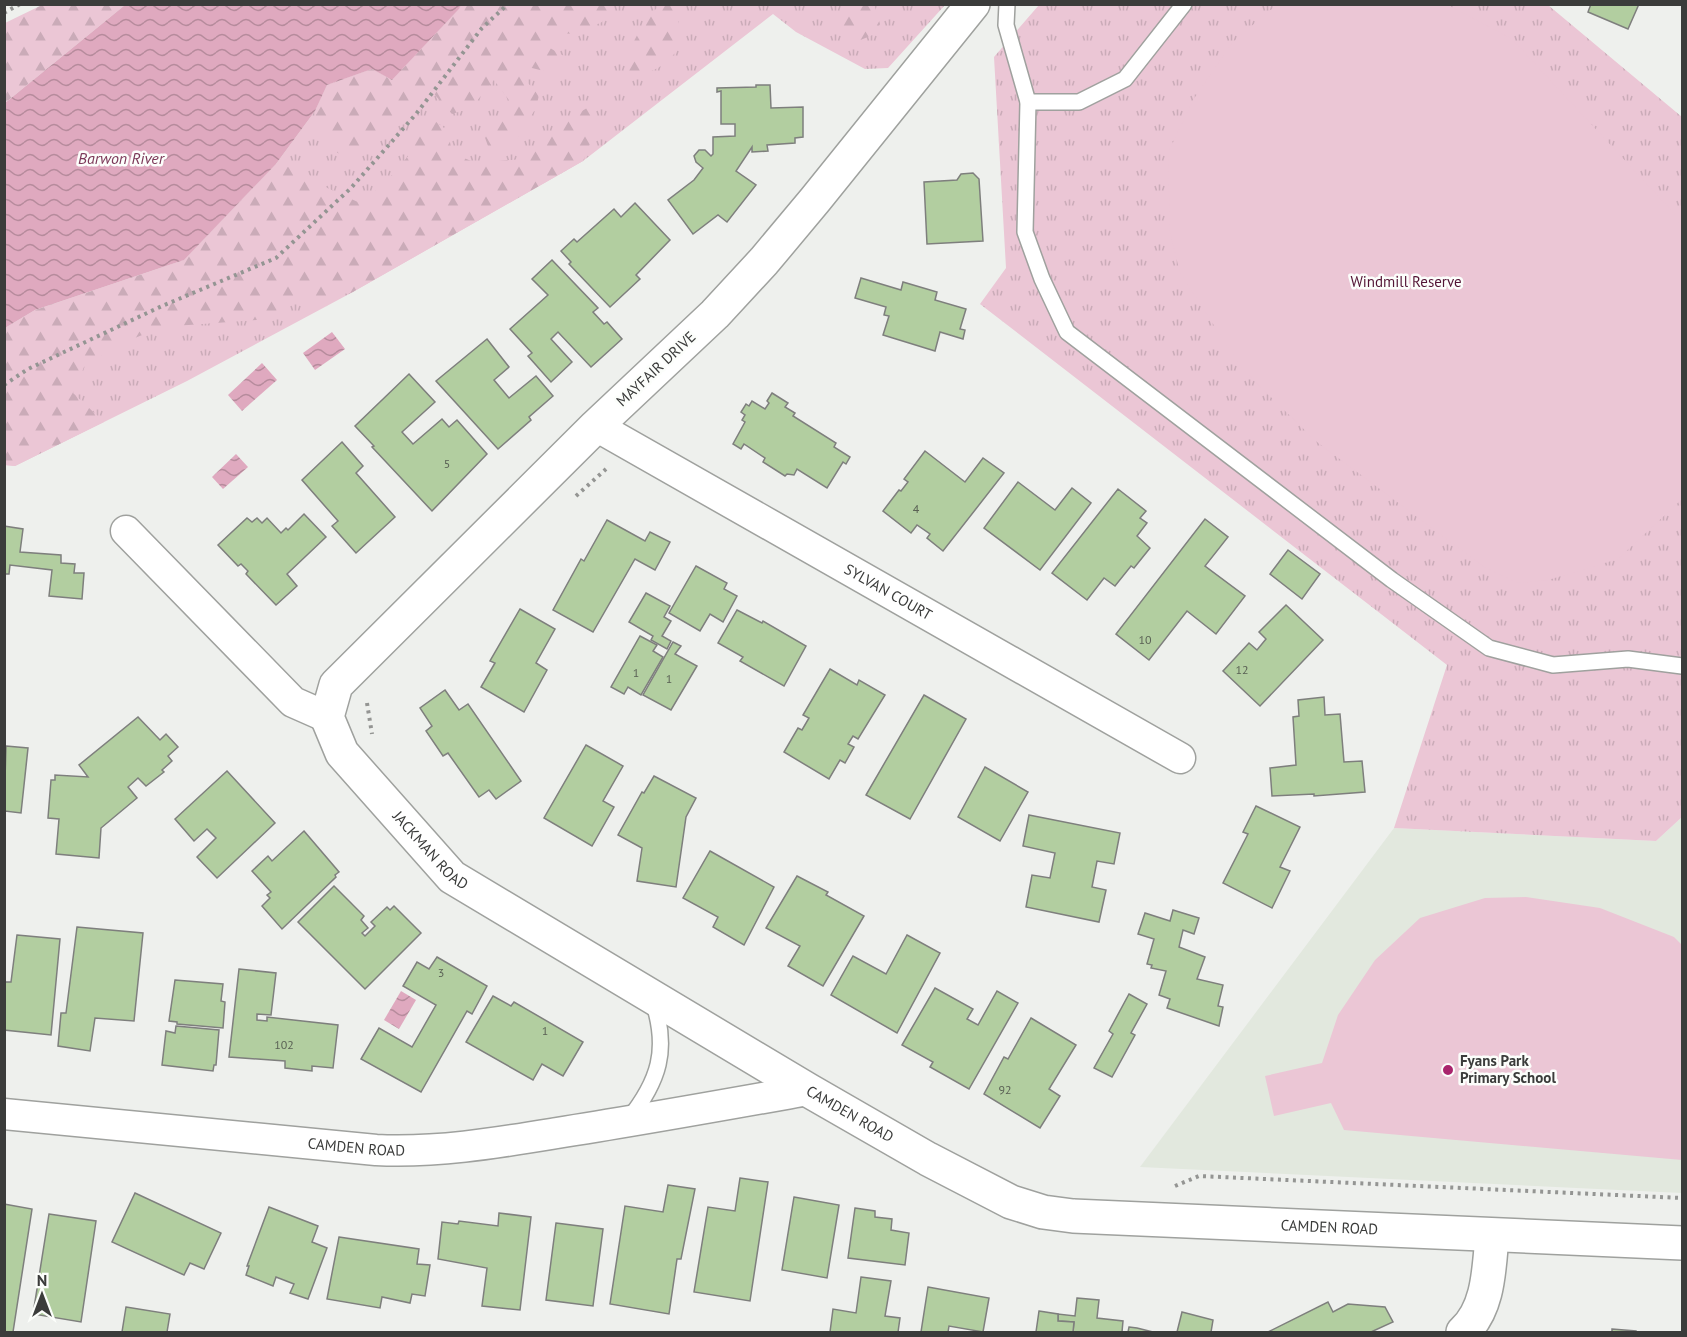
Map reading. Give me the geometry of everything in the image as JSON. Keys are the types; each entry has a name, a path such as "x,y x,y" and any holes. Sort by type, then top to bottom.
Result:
{"street":[{"name":"MAYFAIR DRIVE","path":"327,717 336,685 596,426 715,314 764,261 879,123 973,4"},
{"name":"SYLVAN COURT","path":"596,426 1180,758"},
{"path":"126,531 292,702 327,717"},
{"name":"JACKMAN ROAD","path":"327,717 342,753 452,877 808,1090"},
{"name":"CAMDEN ROAD","path":"4,1114 364,1149 417,1152 454,1149 626,1122 808,1090 979,1187 1011,1202 1043,1212 1073,1216 1683,1243"},
{"path":"1463,1332 1478,1313 1484,1296 1492,1236"}],"lane":[{"path":"1007,4 1006,25 1028,102 1025,232 1042,279 1067,332 1392,580 1489,648 1553,665 1628,659 1683,666"},
{"path":"1028,102 1079,102 1125,79 1184,4"},
{"path":"626,1122 649,1090 660,1061 661,1036 651,997"}],"path":[{"path":"4,13 20,4"},
{"path":"4,385 28,369 162,306 276,258 351,188 416,114 482,28 508,4"},
{"path":"571,501 605,469 613,470"},
{"path":"365,693 372,735"},
{"path":"1170,1188 1199,1176 1683,1198"}],"shaded area":[{"name":"Fyans Park Primary School","path":"1682,817 1682,1193 1140,1167 1394,828 1656,841"}],"green space":[{"path":"853,4 875,7 880,24 875,34 858,41 839,34 845,13"},
{"path":"1290,4 1448,5 1512,39 1671,210 1682,227 1682,499 1618,559 1548,580 1518,583 1484,567 1317,442 1243,370 1180,273 1170,232 1168,153 1193,100 1232,43 1270,10"},
{"path":"42,5 125,5 5,103 5,23"},
{"path":"461,5 945,5 888,68 865,69 796,32 773,14 583,161 351,293 187,381 15,466 5,465 5,328 184,260 276,164 315,111 327,85 372,69 392,80"},
{"path":"461,5 612,5 602,22 576,34 555,33 550,48 567,58 552,73 528,67 525,80 539,95 536,108 513,145 497,153 488,146 483,132 514,107 494,80 471,108 452,114 427,86 407,104 388,134 354,162 331,149 315,111 327,85 372,69 392,80"},
{"path":"660,5 673,5 679,8 677,51 656,69 629,74 625,64 635,39 648,18"},
{"name":"Windmill Reserve","path":"1039,5 1548,5 1682,117 1682,817 1656,841 1394,828 1447,665 980,304 1006,268 994,57"},
{"path":"592,105 596,129 583,161 351,293 302,299 256,320 162,327 120,344 84,367 73,393 104,422 15,466 5,465 5,328 35,310 184,260 276,164 304,171 323,186 360,203 384,184 410,154 414,131 431,118 448,131 452,153 476,163 523,159 556,129"},
{"path":"1526,897 1600,908 1674,937 1682,945 1682,1160 1344,1130 1331,1103 1274,1116 1265,1076 1322,1063 1338,1015 1375,960 1420,918 1485,898"}],"water":[{"name":"Barwon River","path":"125,5 461,5 392,80 372,69 327,85 315,111 276,164 184,260 35,310 5,328 5,103"},
{"path":"332,332 345,349 315,370 303,353"},
{"path":"262,363 277,380 242,411 228,395"},
{"path":"236,454 248,467 223,489 212,477"},
{"path":"401,991 416,1000 399,1029 384,1020"}],"building":[{"path":"1591,4 1639,4 1628,29 1588,12"},
{"path":"756,85 770,85 771,108 803,107 803,137 795,138 795,143 767,145 768,151 752,152 752,147 736,171 756,185 727,222 718,215 693,234 668,200 694,180 703,168 696,162 694,156 699,150 705,150 711,156 713,137 735,136 735,124 721,124 721,91 717,92 717,88 756,87"},
{"path":"973,173 979,179 983,241 927,244 924,182 957,180 961,174"},
{"path":"635,203 670,240 636,275 640,279 610,307 569,264 571,262 561,251 574,239 577,242 614,209 621,217"},
{"path":"552,260 598,308 593,312 604,324 607,322 622,339 591,367 558,332 551,339 572,362 551,382 528,356 532,353 510,329 548,295 532,279"},
{"path":"861,278 901,290 903,282 937,292 935,300 966,309 960,329 965,330 963,339 940,332 935,351 883,335 889,316 884,315 886,307 855,298"},
{"path":"487,339 509,367 494,380 509,398 536,376 553,396 529,417 531,420 498,449 436,381"},
{"path":"409,374 435,402 402,432 413,444 442,419 449,427 457,420 487,454 432,511 355,426"},
{"path":"772,393 788,403 785,407 795,413 793,416 836,443 834,447 850,457 846,464 843,462 827,488 797,469 794,475 785,476 763,462 765,458 744,444 741,449 733,444 745,422 742,420 745,415 741,412 746,404 749,406 752,401 765,409"},
{"path":"342,442 363,466 356,473 395,517 356,553 332,526 338,521 302,480"},
{"path":"925,451 965,482 983,458 1004,473 943,551 927,538 930,534 917,525 911,533 883,511 908,482 904,479"},
{"path":"1018,482 1055,510 1072,488 1091,503 1040,570 984,528"},
{"path":"1118,489 1146,511 1140,518 1147,523 1137,536 1150,548 1115,586 1104,578 1087,600 1052,573"},
{"path":"304,514 326,537 287,574 297,586 276,605 246,574 248,571 241,564 238,566 218,545 247,518 252,522 257,518 262,523 267,518 281,533 286,528 288,530"},
{"path":"1205,519 1228,537 1205,566 1245,596 1216,634 1187,611 1149,660 1116,634"},
{"path":"607,520 645,541 650,532 670,542 655,570 635,559 593,632 553,610 581,559 584,561"},
{"path":"4,526 23,529 20,552 61,555 61,563 75,564 74,573 84,573 82,599 49,596 52,570 10,565 9,574 4,574"},
{"path":"1288,550 1320,574 1302,599 1270,574"},
{"path":"696,566 727,583 724,589 737,596 723,622 710,614 700,631 669,613"},
{"path":"646,593 670,606 664,617 671,621 662,636 671,641 667,649 651,640 653,636 629,622"},
{"path":"1286,605 1323,640 1260,706 1223,671 1249,643 1257,650 1266,639 1259,632"},
{"path":"520,609 555,629 536,663 547,670 524,712 481,687 495,663 490,661"},
{"path":"737,610 762,623 763,621 806,646 784,686 740,661 743,657 718,643"},
{"path":"640,636 657,645 653,651 663,657 641,695 628,687 624,694 611,687"},
{"path":"673,642 681,646 675,654 697,666 671,710 643,695"},
{"path":"830,669 857,685 859,680 885,695 858,739 853,736 848,744 854,747 845,763 840,760 829,779 784,752 798,728 802,730 809,718 803,715"},
{"path":"445,690 459,710 468,704 521,781 496,799 489,790 479,797 448,753 443,756 426,731 432,726 420,708"},
{"path":"924,695 966,719 910,819 866,795"},
{"path":"1324,697 1325,715 1340,714 1344,762 1362,761 1365,792 1314,796 1314,794 1272,796 1270,768 1296,765 1293,717 1299,716 1298,700"},
{"path":"138,717 160,740 166,734 178,747 168,756 172,761 162,770 164,772 146,786 138,778 128,787 137,798 101,828 99,858 56,854 59,819 48,818 51,780 55,780 55,775 88,777 79,765"},
{"path":"586,745 623,766 603,801 614,807 592,846 544,818"},
{"path":"6,746 28,748 21,813 5,811 4,813"},
{"path":"985,767 1028,792 1000,841 958,817"},
{"path":"227,771 275,823 217,878 197,857 216,838 207,829 194,841 175,819"},
{"path":"654,776 696,798 686,817 676,887 637,881 642,848 618,835 642,792 644,793"},
{"path":"1256,806 1300,827 1280,867 1290,871 1272,908 1223,883 1248,834 1243,832"},
{"path":"1029,815 1120,833 1114,864 1097,861 1092,887 1106,890 1099,922 1026,907 1032,875 1050,878 1055,853 1023,846"},
{"path":"304,831 339,872 282,929 262,906 270,898 267,895 271,892 252,871 268,856 272,861"},
{"path":"710,851 774,887 744,945 713,927 718,917 683,898"},
{"path":"797,876 828,892 826,895 864,916 823,986 788,966 800,946 766,928"},
{"path":"334,886 364,916 361,920 368,928 362,933 365,936 375,926 371,922 387,907 390,910 394,906 421,933 365,989 298,922"},
{"path":"1173,910 1199,918 1194,934 1183,930 1179,947 1205,957 1197,979 1223,985 1218,1006 1223,1007 1219,1026 1167,1008 1170,999 1159,995 1166,971 1151,968 1152,965 1147,964 1154,939 1138,934 1145,913 1170,921"},
{"path":"77,927 143,933 134,1021 95,1018 90,1051 58,1046 61,1013 66,1013"},
{"path":"17,935 60,939 51,1035 4,1030 4,982 11,982"},
{"path":"907,935 940,953 897,1033 831,995 853,956 886,974"},
{"path":"437,957 487,986 472,1014 467,1011 421,1092 361,1059 379,1028 412,1047 436,1005 403,986 417,962 429,969"},
{"path":"239,969 276,973 271,1015 257,1014 257,1020 267,1021 267,1017 338,1025 333,1068 312,1066 312,1071 285,1068 285,1061 229,1057"},
{"path":"175,980 223,984 221,1001 225,1002 223,1028 177,1024 177,1022 169,1021"},
{"path":"935,988 973,1009 967,1019 978,1025 997,991 1018,1003 969,1089 930,1067 933,1062 902,1045"},
{"path":"1129,994 1147,1004 1131,1033 1135,1035 1112,1077 1094,1068 1113,1034 1109,1031"},
{"path":"493,996 511,1006 514,1002 583,1042 563,1076 542,1064 533,1080 466,1042"},
{"path":"1031,1018 1076,1045 1049,1089 1060,1096 1040,1128 984,1094 1004,1057 1008,1059"},
{"path":"176,1026 219,1030 216,1065 213,1071 162,1065 166,1031 175,1033"},
{"path":"740,1178 768,1182 750,1301 694,1292 708,1207 735,1211"},
{"path":"668,1185 695,1189 681,1259 677,1259 669,1314 610,1304 625,1206 663,1212"},
{"path":"135,1193 221,1233 204,1269 190,1263 184,1275 112,1242"},
{"path":"794,1197 839,1205 827,1278 782,1270"},
{"path":"4,1204 32,1209 13,1332 4,1332"},
{"path":"269,1207 318,1226 312,1242 327,1248 308,1299 290,1293 294,1284 276,1277 273,1286 246,1275 249,1266 247,1266"},
{"path":"855,1208 875,1211 875,1217 892,1219 891,1230 909,1233 905,1265 848,1258"},
{"path":"499,1213 531,1217 520,1310 482,1306 487,1268 438,1259 442,1222 458,1224 459,1221 498,1226"},
{"path":"49,1214 96,1221 81,1322 33,1314"},
{"path":"556,1223 603,1229 593,1306 546,1300"},
{"path":"339,1237 419,1249 417,1264 430,1265 425,1296 412,1294 410,1303 382,1297 380,1308 327,1299"},
{"path":"861,1277 891,1281 885,1316 900,1318 898,1332 830,1332 833,1309 856,1313"},
{"path":"928,1287 989,1298 983,1332 949,1326 948,1332 921,1332"},
{"path":"1077,1298 1099,1300 1097,1318 1123,1321 1122,1332 1073,1332 1074,1322 1058,1321 1058,1314 1075,1316"},
{"path":"1328,1302 1333,1312 1348,1304 1385,1307 1393,1322 1371,1332 1268,1332"},
{"path":"126,1307 170,1314 167,1332 122,1332"},
{"path":"1039,1311 1058,1314 1058,1321 1074,1322 1073,1332 1036,1332"},
{"path":"1182,1312 1213,1320 1211,1332 1177,1332"},
{"path":"1129,1327 1137,1328 1153,1332 1128,1332"},
{"path":"1612,1329 1636,1331 1636,1332 1612,1332"}],"place":[{"name":"Fyans Park Primary School","path":"1448,1070"}]}
